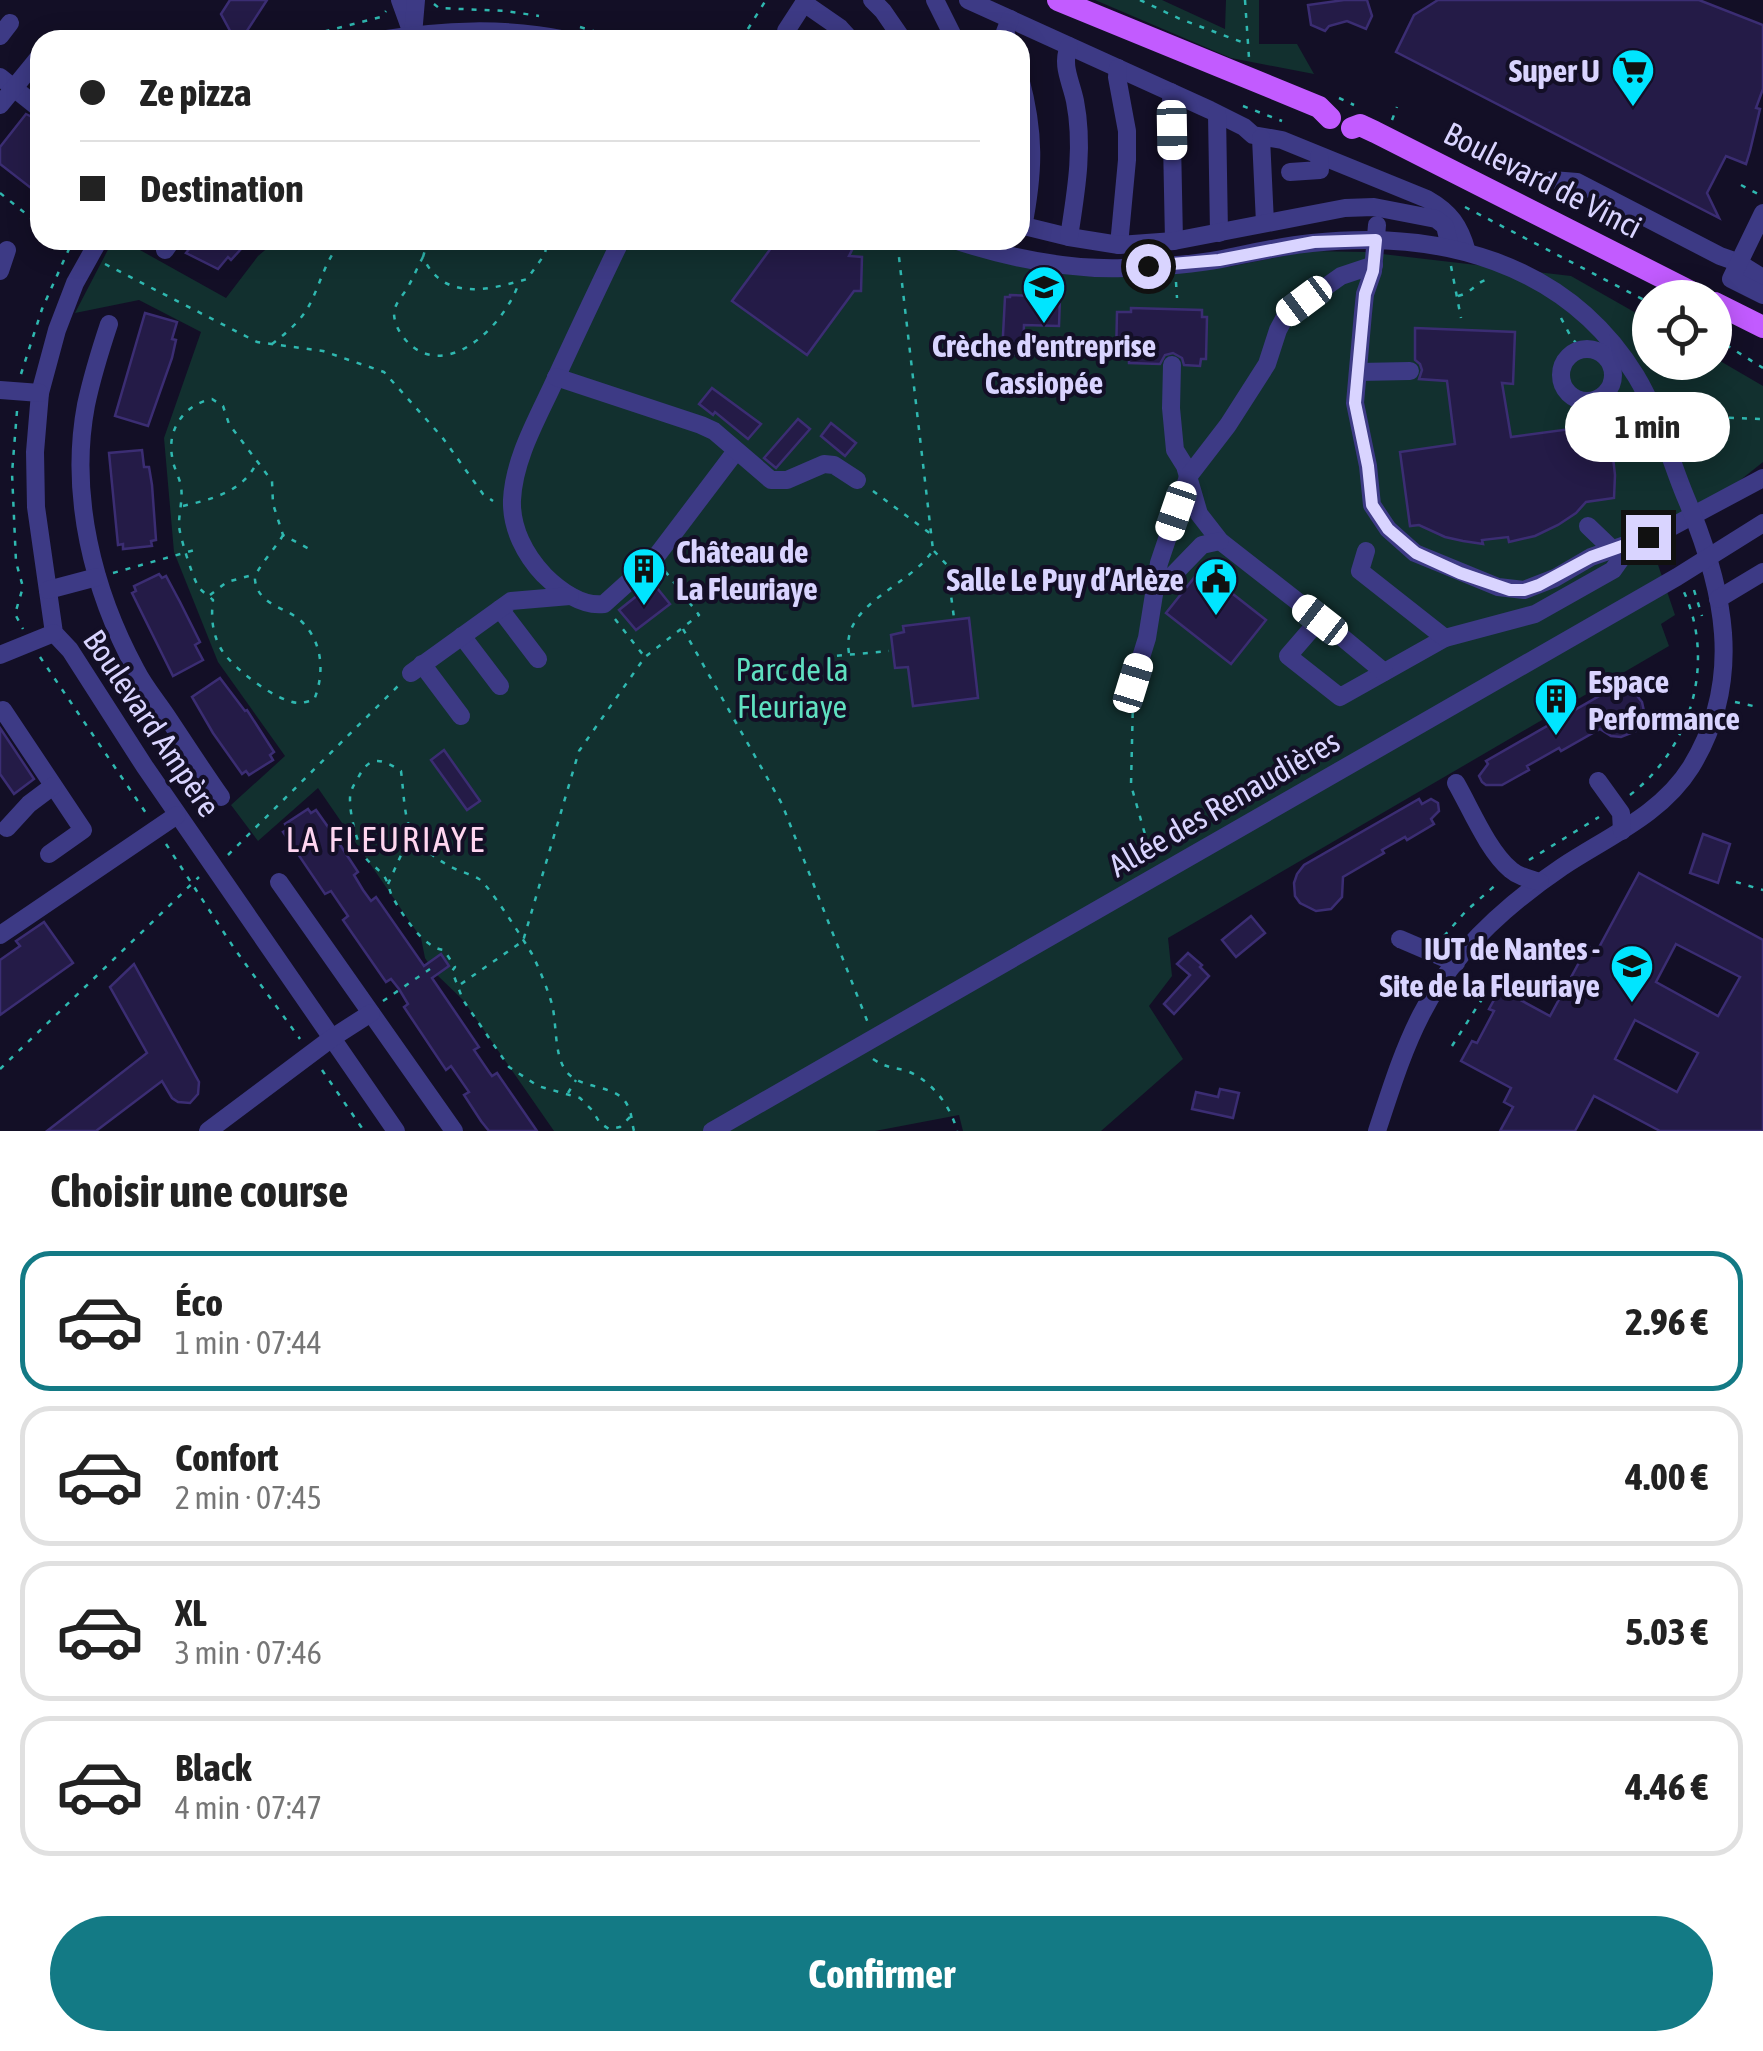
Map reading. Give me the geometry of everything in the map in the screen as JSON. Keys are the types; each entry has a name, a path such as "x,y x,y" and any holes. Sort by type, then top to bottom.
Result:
{"main road":[{"name":"Boulevard de Vinci","path":"1058,0 1319,107 1341,123 1360,125 1668,280"},
{"path":"1732,312 1763,327"}],"street":[{"path":"413,30 416,0"},
{"path":"872,0 896,30"},
{"path":"935,0 950,30"},
{"path":"968,0 1244,126 1252,135 1282,140 1442,207 1459,228 1459,249"},
{"path":"787,30 805,2 840,30"},
{"path":"394,3 409,30"},
{"path":"1006,30 1010,19"},
{"path":"1068,237 1080,160 1078,120 1065,61 1070,46"},
{"path":"0,105 7,82 30,64"},
{"path":"1118,68 1127,160 1119,245"},
{"path":"7,82 30,101"},
{"path":"1170,92 1174,241"},
{"path":"1217,114 1219,233"},
{"path":"1030,124 1030,182"},
{"path":"1261,138 1266,223"},
{"path":"1290,172 1320,170 1319,156"},
{"path":"1552,180 1577,182 1763,278"},
{"path":"1030,228 1119,245 1174,241 1345,208 1374,207 1436,219 1459,249"},
{"path":"1763,213 1758,234 1730,278 1763,295"},
{"path":"1377,232 1374,265 1365,294 1355,403 1372,505 1388,529 1416,553 1498,587 1524,590 1591,557 1662,532 1763,478"},
{"path":"991,250 1036,262 1120,268 1219,260 1377,232 1459,249 1523,274 1582,312 1615,357 1636,376 1656,416 1708,556 1718,599 1723,680 1716,714 1704,743 1674,790 1622,830 1540,882 1484,929 1456,962 1422,1012 1377,1131"},
{"path":"0,271 7,250"},
{"name":"Boulevard Ampère","path":"93,250 57,330 40,393 36,506 54,633 70,650 110,716 396,1131"},
{"path":"616,250 528,440 516,478 513,514 530,558 551,582 571,596 604,604 654,558 736,450"},
{"path":"1133,683 1148,638 1160,563 1188,477 1266,364 1286,314 1341,276 1374,265"},
{"path":"109,324 86,408 82,449 88,545 119,638 138,675 222,797"},
{"path":"1574,352 1599,352 1615,357 1613,383 1597,400 1584,402 1570,396 1562,385 1564,362 1574,352"},
{"path":"1172,365 1171,408 1176,450 1198,514 1220,541 1384,672"},
{"path":"1359,372 1410,371"},
{"path":"556,377 701,424 771,480 786,480 824,464 834,465 857,480"},
{"path":"9,390 40,393"},
{"name":"Allée des Renaudières","path":"712,1131 1687,571 1763,523"},
{"path":"1588,526 1612,549"},
{"path":"1171,577 1202,546 1220,541"},
{"path":"1320,620 1288,656 1340,697 1444,638 1534,614 1613,570 1633,542"},
{"path":"1366,551 1360,571 1444,638"},
{"path":"1718,599 1763,572"},
{"path":"48,590 97,577"},
{"path":"461,716 417,668 511,601 571,596"},
{"path":"500,609 538,658"},
{"path":"0,655 54,633"},
{"path":"462,636 500,686"},
{"path":"0,712 83,830 49,854"},
{"path":"1598,781 1621,813 1622,830"},
{"path":"1456,783 1505,864 1512,872 1540,882"},
{"path":"8,828 29,804 53,786"},
{"path":"0,935 178,815"},
{"path":"280,882 454,1131"},
{"path":"1400,938 1456,962"},
{"path":"208,1131 370,1011"}],"path":[{"path":"747,30 766,0"},
{"path":"1140,0 1247,44"},
{"path":"1245,0 1250,69"},
{"path":"331,30 381,17 394,3"},
{"path":"1741,184 1763,196"},
{"path":"0,193 30,217"},
{"path":"68,250 42,308 20,376 9,390 16,562 23,587 15,614 234,948 364,1131"},
{"path":"97,250 257,342 323,351 384,372 442,437 483,494 513,514"},
{"path":"272,344 306,311 336,250"},
{"path":"425,250 394,314 406,342 419,352 440,357 464,348 500,316 514,296 518,282"},
{"path":"423,256 429,270 449,285 475,290 527,280 546,250"},
{"path":"849,654 848,635 853,624 879,597 925,562 933,550 898,250"},
{"path":"1457,296 1470,293 1485,279 1497,280"},
{"path":"1557,314 1582,350"},
{"path":"1732,349 1763,368"},
{"path":"1613,383 1623,400 1625,415 1763,419"},
{"path":"283,535 257,568 255,581 264,599 299,619 314,638 322,682 314,700 299,704 279,696 233,666 219,647 211,620 214,600 198,587 179,526 180,482 171,442 183,414 212,399 223,406 229,424 272,481 273,504 283,535 313,551"},
{"path":"182,506 223,495 238,486 254,470 257,461"},
{"path":"857,480 932,534"},
{"path":"97,577 198,549"},
{"path":"933,550 947,565 954,618"},
{"path":"459,985 523,941 579,751 645,657 699,615 654,558"},
{"path":"1687,571 1704,624"},
{"path":"209,596 227,582 256,574"},
{"path":"604,604 645,657"},
{"path":"682,628 782,804 866,1044 886,1068 908,1071 930,1087 947,1104 957,1131"},
{"path":"824,657 889,651"},
{"path":"0,1069 203,873 214,869 417,668"},
{"path":"1133,683 1131,785 1157,876"},
{"path":"630,1117 620,1127 609,1129 580,1098 538,1086 509,1066 463,1000 452,971 455,967 444,950 436,950 421,938 392,896 384,875 372,867 363,853 350,799 352,786 367,764 386,761 401,771 403,806 416,840 448,865 481,879 531,952 552,1005 559,1061 576,1080 620,1096 630,1109 634,1131"},
{"path":"388,886 402,853 416,840"},
{"path":"1736,882 1763,890"},
{"path":"370,1011 430,969"},
{"path":"1452,1046 1484,996"},
{"path":"567,1094 576,1080"}],"green space":[{"path":"1095,0 1162,0 1225,29 1226,0 1259,0 1259,44 1297,44 1314,74 1231,58"},
{"name":"Parc de la Fleuriaye","path":"108,250 140,250 226,298 265,250 975,250 1094,277 1228,267 1309,251 1365,252 1571,276 1632,311 1632,380 1732,380 1732,368 1763,386 1763,462 1653,550 1675,615 1661,624 1669,646 1168,938 1172,976 1149,1006 1183,1059 1101,1131 963,1131 959,1115 875,1131 554,1131 463,1000 435,973 425,958 421,938 318,788 258,841 231,805 285,756 218,662 174,552 164,438 201,332 139,300 75,313"}],"building":[{"path":"230,0 267,0 248,30 230,30 221,14"},
{"path":"1367,0 1372,16 1366,29 1347,21 1325,31 1311,25 1308,5"},
{"name":"Super U","path":"1438,0 1699,0 1763,25 1763,89 1746,164 1726,156 1707,193 1719,218 1396,52 1414,15"},
{"path":"26,114 30,116 30,187 0,164 0,147"},
{"path":"188,250 240,250 218,269 186,253"},
{"path":"770,250 852,250 849,256 862,257 861,291 854,291 807,355 732,301"},
{"name":"Crèche d'entreprise Cassiopée","path":"1005,297 1060,297 1059,326 1024,325 1023,355 1002,354"},
{"path":"1131,308 1202,310 1202,317 1207,317 1206,359 1201,359 1200,366 1184,365 1182,358 1173,353 1165,355 1160,364 1129,363 1129,358 1116,358 1117,312 1131,312"},
{"path":"145,313 177,322 172,358 148,426 115,416"},
{"path":"1415,328 1515,332 1513,384 1502,383 1511,437 1600,425 1612,448 1614,498 1586,502 1558,525 1509,542 1508,537 1482,540 1483,544 1463,541 1419,525 1410,526 1400,452 1455,444 1447,381 1419,379 1422,370 1415,360"},
{"path":"712,388 761,424 748,439 699,404"},
{"path":"798,419 810,429 776,468 764,458"},
{"path":"831,423 856,443 845,456 821,436"},
{"path":"142,450 152,485 156,540 151,541 152,546 123,549 123,544 118,545 109,453"},
{"name":"Salle Le Puy d’Arlèze","path":"1201,569 1266,620 1231,664 1166,613"},
{"path":"159,574 162,578 166,576 180,602 200,642 195,645 203,660 173,676 132,593 136,591 134,586"},
{"name":"Château de La Fleuriaye","path":"653,583 670,604 636,630 619,610"},
{"path":"969,618 978,698 913,706 908,667 895,668 891,635 904,632 903,626"},
{"path":"220,678 274,752 270,755 273,760 249,775 246,771 242,774 192,697"},
{"name":"Espace Performance","path":"1619,688 1634,692 1642,702 1645,716 1636,731 1621,737 1600,729 1527,766 1529,770 1502,785 1482,782 1479,776 1488,764 1486,761"},
{"path":"0,728 34,779 14,794 0,774"},
{"path":"444,750 480,801 467,810 431,760"},
{"path":"1419,799 1422,804 1431,799 1438,803 1439,811 1431,819 1434,824 1382,850 1384,853 1343,877 1342,897 1331,909 1316,911 1300,903 1294,883 1304,865"},
{"path":"308,809 311,813 316,810 358,872 354,875 363,890 371,901 376,897 424,966 441,954 449,966 432,978 479,1047 474,1050 489,1072 492,1076 497,1073 537,1131 489,1131 481,1121 464,1095 469,1092 451,1066 446,1070 404,1007 408,1004 399,989 391,979 386,982 343,920 348,916 331,891 325,894 283,832 288,829 285,824"},
{"path":"1703,834 1730,844 1718,883 1690,873"},
{"name":"IUT de Nantes - Site de la Fleuriaye","path":"1639,873 1763,940 1763,1131 1660,1131 1594,1096 1575,1131 1500,1131 1513,1107 1504,1102 1511,1088 1461,1061 1472,1041 1477,1043 1494,1011 1489,1009 1500,989 1550,1016 1588,946 1597,951","holes":["1676,944 1740,977 1718,1016 1656,982","1635,1020 1698,1053 1677,1092 1615,1059"]},
{"path":"1251,916 1265,933 1236,957 1222,940"},
{"path":"44,922 73,963 0,1015 0,960 20,946 16,941"},
{"path":"1188,953 1209,976 1174,1014 1164,1004 1190,975 1177,964"},
{"path":"134,964 199,1082 198,1094 190,1103 178,1102 162,1081 96,1131 47,1131 147,1053 110,987"},
{"path":"1220,1089 1239,1093 1233,1118 1192,1109 1196,1092 1218,1097"}],"place":[{"name":"Super U","path":"1633,108"},
{"name":"Crèche d'entreprise Cassiopée","path":"1044,325"},
{"name":"Château de La Fleuriaye","path":"644,607"},
{"name":"Salle Le Puy d’Arlèze","path":"1216,617"},
{"name":"Espace Performance","path":"1556,737"},
{"name":"IUT de Nantes - Site de la Fleuriaye","path":"1632,1004"}],"district":[{"name":"LA FLEURIAYE","path":"386,839"}],"route":[{"path":"1148,266 1219,260 1314,242 1376,240 1373,271 1365,294 1355,403 1372,505 1388,529 1416,553 1510,590 1539,585 1591,557 1648,537"}]}
